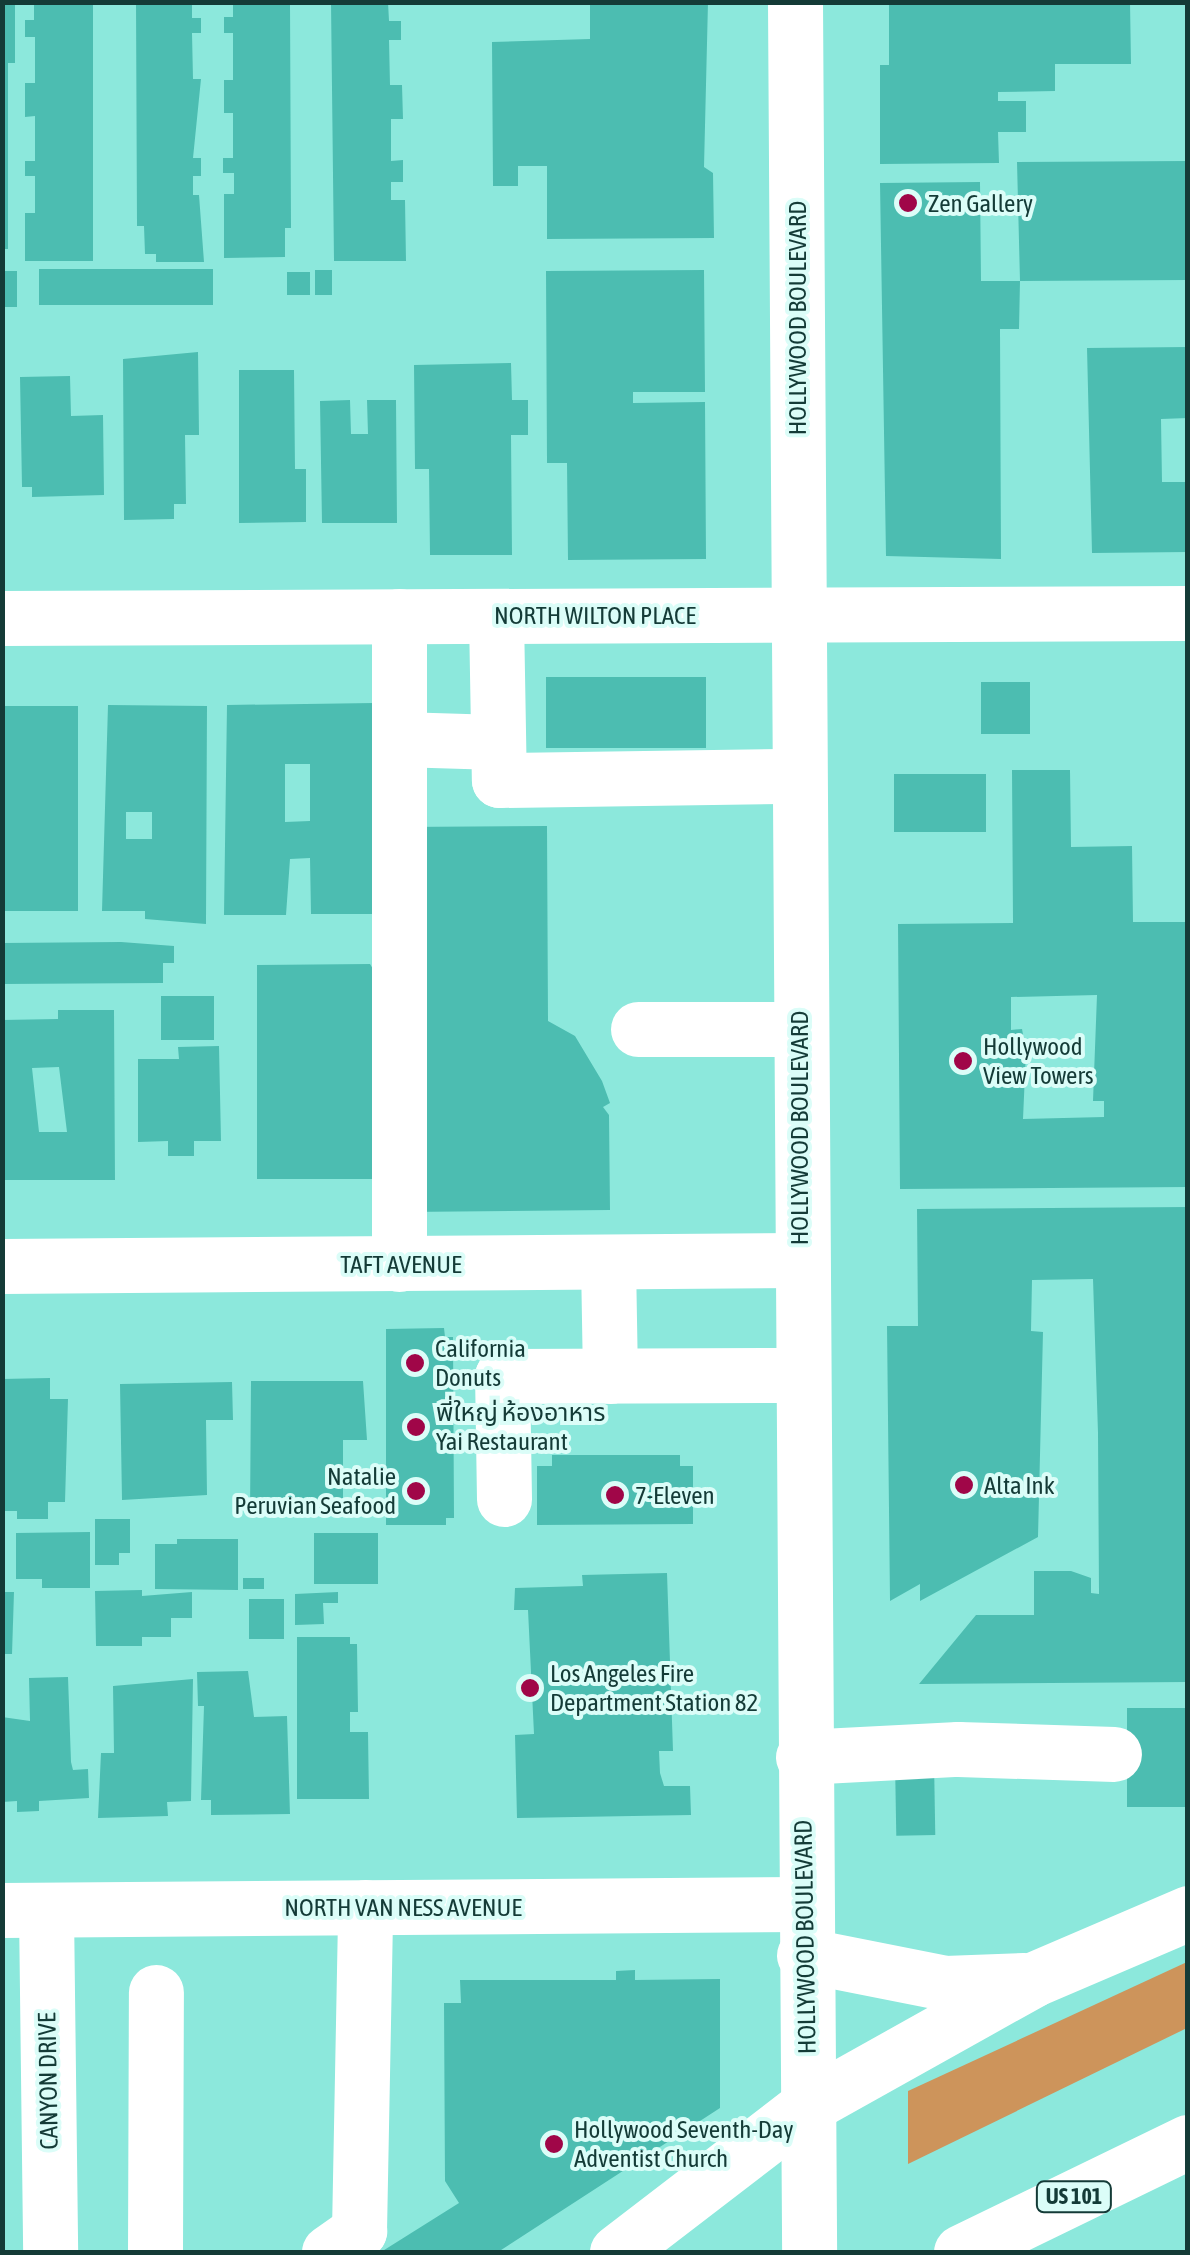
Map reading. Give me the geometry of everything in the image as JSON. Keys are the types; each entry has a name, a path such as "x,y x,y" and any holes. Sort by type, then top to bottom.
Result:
{"main road":[{"name":"HOLLYWOOD BOULEVARD","path":"795,2 799,1260 809,2251"},
{"name":"NORTH WILTON PLACE","path":"2,618 1188,612"},
{"path":"399,616 399,1264"},
{"path":"496,616 499,780 798,776"},
{"path":"399,738 498,742"},
{"path":"638,1029 799,1029"},
{"name":"TAFT AVENUE","path":"2,1266 799,1260"},
{"path":"608,1262 610,1376"},
{"path":"504,1498 502,1376 800,1375"},
{"path":"803,1757 958,1750 1114,1754"},
{"path":"328,2252 359,2231 365,1907"},
{"name":"NORTH VAN NESS AVENUE","path":"24,1910 365,1907 804,1929 945,1984 1032,1980"},
{"name":"CANYON DRIVE","path":"24,1910 50,2252"},
{"path":"617,2252 806,2106 1032,1980 1188,1913"},
{"path":"155,2252 156,1992"},
{"name":"US 101","path":"961,2252 1188,2142"}],"shaded area":[{"path":"1187,1962 1187,2028 908,2164 908,2091"}],"building":[{"path":"34,2 93,2 93,261 25,261 25,213 35,213 35,176 25,176 25,161 35,161 35,116 25,117 25,83 35,83 35,37 25,37 25,20 34,20"},
{"path":"136,2 192,2 192,18 201,18 201,33 192,33 193,79 201,79 193,158 201,158 201,176 193,176 193,195 199,195 204,262 156,262 156,254 145,254 144,226 137,226"},
{"path":"233,2 290,2 291,228 285,228 285,257 224,258 224,194 234,194 234,173 223,173 223,158 233,158 233,113 224,113 224,80 233,80 233,33 224,33 224,17 233,17"},
{"path":"331,2 388,2 389,21 401,21 401,40 389,40 390,85 402,85 403,119 391,119 391,161 403,160 403,182 391,182 391,200 405,200 406,261 334,261"},
{"path":"590,2 708,2 704,167 713,173 714,238 547,239 547,166 518,166 518,186 493,186 492,42 590,39"},
{"path":"889,2 1130,2 1131,64 1055,64 1055,91 998,92 998,101 1026,101 1026,132 998,132 999,163 880,164 880,65 889,65"},
{"path":"2,4 15,4 15,63 8,63 8,249 2,249"},
{"path":"1188,161 1188,280 1020,281 1017,162"},
{"path":"980,182 981,281 1020,281 1019,329 1000,329 1001,559 886,556 880,183"},
{"path":"39,269 213,269 213,305 39,305"},
{"path":"315,270 332,270 332,295 315,295"},
{"path":"704,270 705,392 633,392 633,403 705,402 706,559 568,560 567,463 547,463 546,271"},
{"path":"2,271 17,271 17,307 2,307"},
{"path":"287,272 310,272 310,295 287,295"},
{"path":"1188,347 1188,418 1161,419 1162,482 1188,482 1188,552 1092,553 1087,348"},
{"path":"198,352 199,435 185,435 186,504 174,504 174,519 124,520 123,359"},
{"path":"511,363 512,400 528,400 528,435 511,435 512,555 430,555 429,469 415,469 414,365"},
{"path":"239,370 294,370 295,469 306,469 306,522 239,523"},
{"path":"70,376 71,416 103,415 104,495 32,497 32,487 22,487 20,377"},
{"path":"350,400 351,434 368,434 367,400 396,400 397,523 322,523 320,401"},
{"path":"546,677 706,677 706,748 546,748"},
{"path":"981,682 1030,682 1030,734 981,734"},
{"path":"374,703 375,914 311,914 310,858 290,859 286,915 224,915 227,705","holes":["285,764 310,764 310,821 285,822"]},
{"path":"108,705 207,706 206,924 145,919 145,911 102,911","holes":["126,812 152,812 152,839 126,839"]},
{"path":"2,706 78,706 78,911 2,911"},
{"name":"Hollywood View Towers","path":"1012,770 1070,770 1071,847 1132,846 1133,922 1188,922 1188,1187 900,1189 898,924 1013,923","holes":["1097,995 1093,1101 1104,1101 1104,1117 1023,1119 1026,1051 1022,1029 1011,1030 1011,997"]},
{"path":"894,774 986,774 986,832 894,832"},
{"path":"547,826 548,1021 575,1036 602,1081 610,1103 603,1107 609,1115 610,1210 405,1212 403,827"},
{"path":"121,942 174,946 174,963 163,963 163,983 2,984 2,943"},
{"path":"370,964 376,974 380,1179 257,1179 257,965"},
{"path":"161,996 214,996 214,1040 161,1040"},
{"path":"58,1010 114,1010 115,1180 2,1180 2,1020 58,1019","holes":["59,1067 67,1132 39,1132 32,1068"]},
{"path":"219,1046 221,1141 194,1141 194,1156 168,1156 168,1141 138,1142 138,1059 179,1059 178,1047"},
{"name":"Alta Ink","path":"1188,1207 1188,1682 919,1684 976,1615 1034,1615 1034,1571 1071,1571 1091,1578 1091,1593 1099,1594 1093,1279 1032,1280 1031,1331 1043,1332 1038,1537 920,1601 920,1584 890,1601 887,1326 918,1326 917,1209"},
{"path":"444,1328 445,1337 453,1337 454,1518 446,1518 446,1525 386,1525 386,1329"},
{"path":"50,1378 50,1399 68,1399 65,1502 48,1502 48,1519 17,1519 17,1511 2,1511 2,1379"},
{"path":"251,1381 363,1381 367,1440 343,1440 343,1515 250,1515"},
{"path":"232,1382 233,1420 206,1420 207,1495 122,1500 120,1384"},
{"name":"7-Eleven","path":"552,1455 680,1455 680,1466 693,1466 693,1524 537,1525 537,1466 552,1466"},
{"path":"95,1519 130,1519 130,1553 119,1553 119,1565 95,1565"},
{"path":"90,1532 90,1588 42,1588 42,1579 16,1579 16,1533"},
{"path":"314,1533 378,1533 378,1584 314,1584"},
{"path":"177,1539 238,1539 238,1590 155,1589 155,1544 177,1544"},
{"path":"667,1573 673,1751 659,1751 660,1773 664,1786 690,1786 691,1815 517,1818 515,1735 534,1734 528,1610 514,1610 515,1588 583,1586 582,1575"},
{"path":"243,1578 264,1578 264,1589 243,1589"},
{"path":"142,1590 142,1596 192,1592 192,1618 171,1618 171,1637 142,1637 142,1646 96,1646 95,1591"},
{"path":"2,1592 14,1592 12,1654 2,1654"},
{"path":"338,1592 338,1603 323,1603 324,1624 295,1625 295,1594"},
{"path":"249,1599 284,1599 284,1639 249,1639"},
{"path":"297,1637 350,1637 350,1644 357,1644 358,1712 350,1712 350,1732 368,1732 369,1799 297,1799"},
{"path":"248,1671 254,1717 287,1716 290,1814 211,1815 211,1800 201,1800 204,1706 198,1706 197,1672"},
{"path":"68,1677 71,1762 73,1770 88,1769 89,1798 39,1801 39,1811 17,1812 17,1801 2,1802 2,1717 30,1721 29,1678"},
{"path":"193,1679 191,1801 167,1802 168,1816 98,1818 101,1753 114,1753 113,1686"},
{"path":"1127,1708 1188,1708 1188,1807 1127,1807"},
{"path":"934,1761 935,1835 896,1836 895,1762"},
{"name":"Hollywood Seventh-Day Adventist Church","path":"635,1970 635,1980 720,1979 720,2108 498,2252 381,2252 459,2203 445,2181 444,2003 461,2003 460,1980 616,1980 616,1971"}],"place":[{"name":"Zen Gallery","path":"908,203"},
{"name":"Hollywood View Towers","path":"963,1061"},
{"name":"California Donuts","path":"415,1363"},
{"name":"พี่ใหญ่ ห้องอาหาร Yai Restaurant","path":"416,1427"},
{"name":"Alta Ink","path":"964,1485"},
{"name":"Natalie Peruvian Seafood","path":"416,1491"},
{"name":"7-Eleven","path":"615,1495"},
{"name":"Los Angeles Fire Department Station 82","path":"530,1688"},
{"name":"Hollywood Seventh-Day Adventist Church","path":"554,2144"}]}
